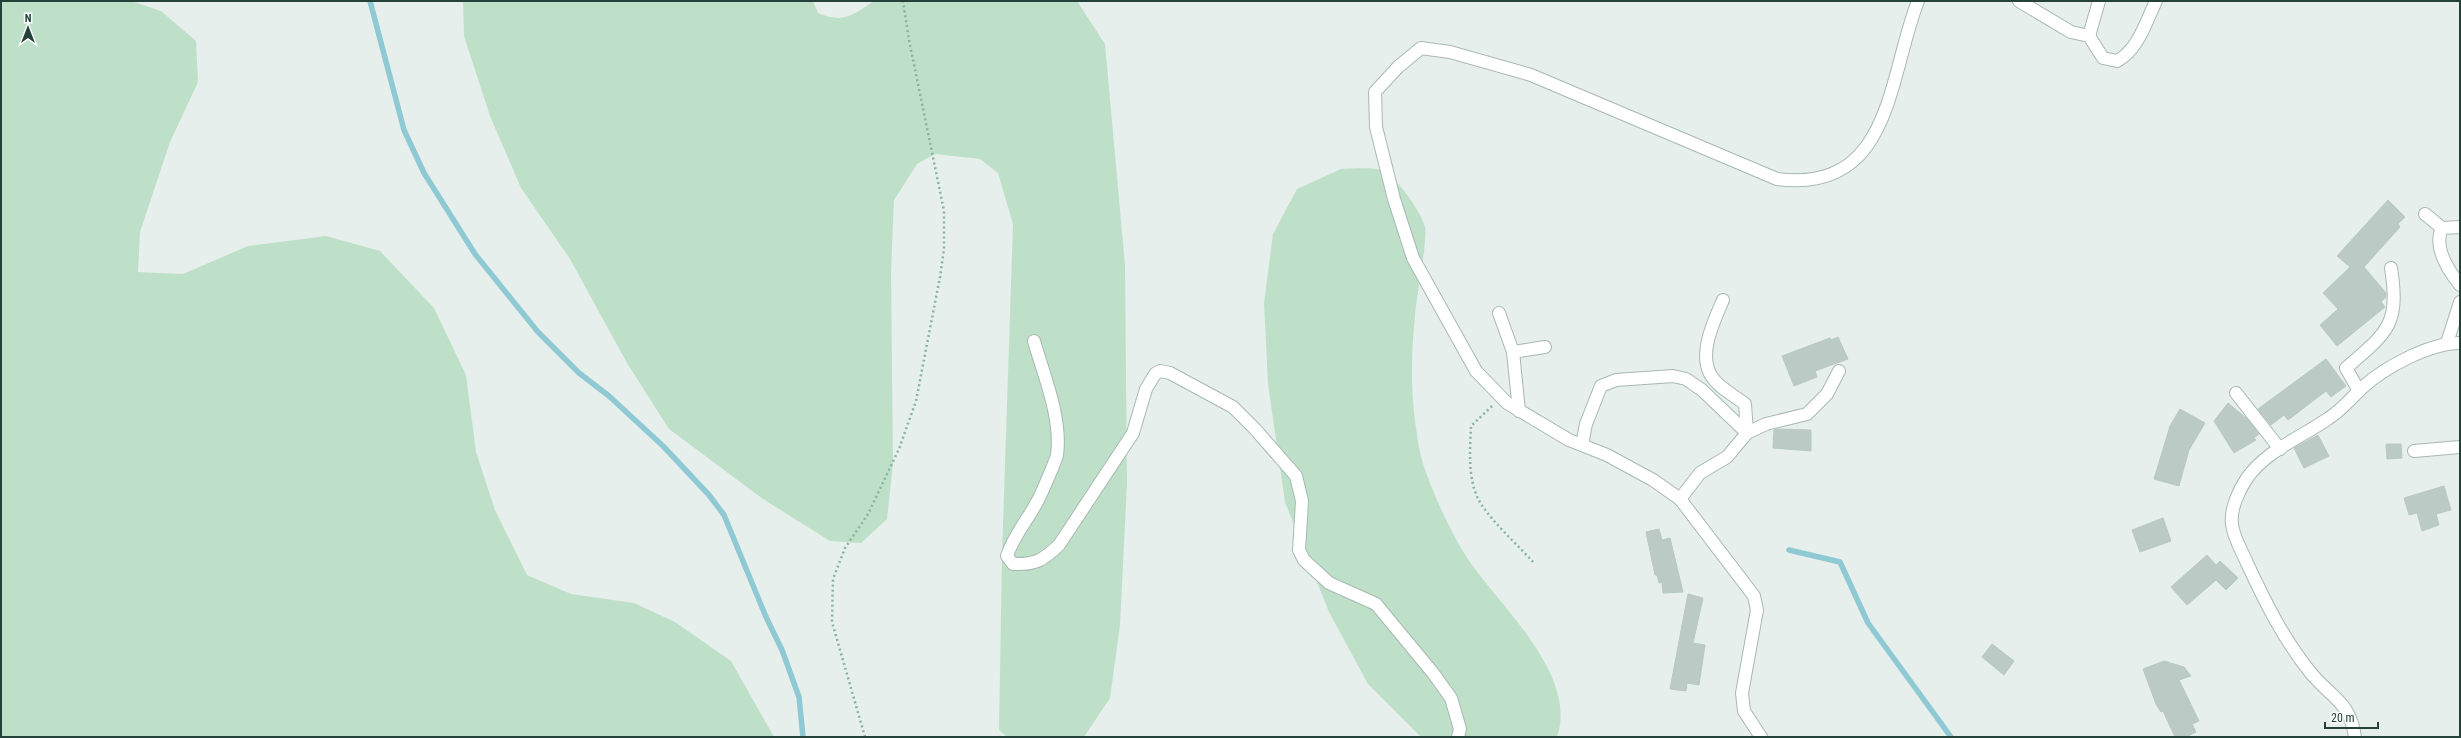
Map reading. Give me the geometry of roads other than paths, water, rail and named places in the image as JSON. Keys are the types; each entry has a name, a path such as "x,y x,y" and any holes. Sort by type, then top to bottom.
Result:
{"street":[{"path":"1761,737 1744,712 1742,693 1757,610 1754,596 1680,499 1646,476 1606,455 1582,445 1520,411 1501,397 1476,371 1413,258 1394,199 1376,127 1374,106 1375,92 1398,67 1421,48 1464,56 1531,75 1777,179 1799,182 1824,178 1840,171 1856,159 1870,142 1886,113 1918,1"},
{"path":"2019,1 2071,32 2089,36 2103,58 2117,61 2127,56 2138,41 2156,1"},
{"path":"2089,36 2099,1"},
{"path":"2425,214 2442,228 2460,227"},
{"path":"2442,228 2438,235 2444,262 2460,285"},
{"path":"2359,391 2346,368 2384,334 2390,324 2394,311 2395,291 2391,268"},
{"path":"1723,300 1707,338 1707,362 1711,376 1745,404 1747,433"},
{"path":"2447,343 2460,302"},
{"path":"1499,313 1513,352 1520,411"},
{"path":"1034,341 1051,400 1057,433 1057,456 1039,500 1019,529 1010,548 1008,556 1013,564 1029,565 1044,560 1059,545 1133,433 1146,389 1155,374 1160,372 1170,373 1233,407 1296,476 1302,501 1299,550 1304,560 1329,583 1376,604 1451,698 1460,729 1458,737"},
{"path":"2355,737 2352,720 2343,704 2318,682 2292,649 2268,609 2232,524 2234,504 2247,478 2280,448 2331,418 2359,391 2396,365 2447,343 2460,343"},
{"path":"1513,352 1545,348"},
{"path":"1680,499 1700,473 1727,457 1747,433 1766,424 1807,414 1827,394 1838,371"},
{"path":"1582,445 1586,424 1601,386 1616,380 1673,376 1686,379 1702,390 1747,433"},
{"path":"2236,394 2280,448"},
{"path":"2414,451 2460,447"}],"waterway":[{"path":"370,1 404,130 424,173 475,254 538,332 579,373 609,396 663,446 709,495 724,515 766,617 782,650 799,697 803,737"},
{"path":"1789,550 1840,562 1868,623 1951,737"}]}
